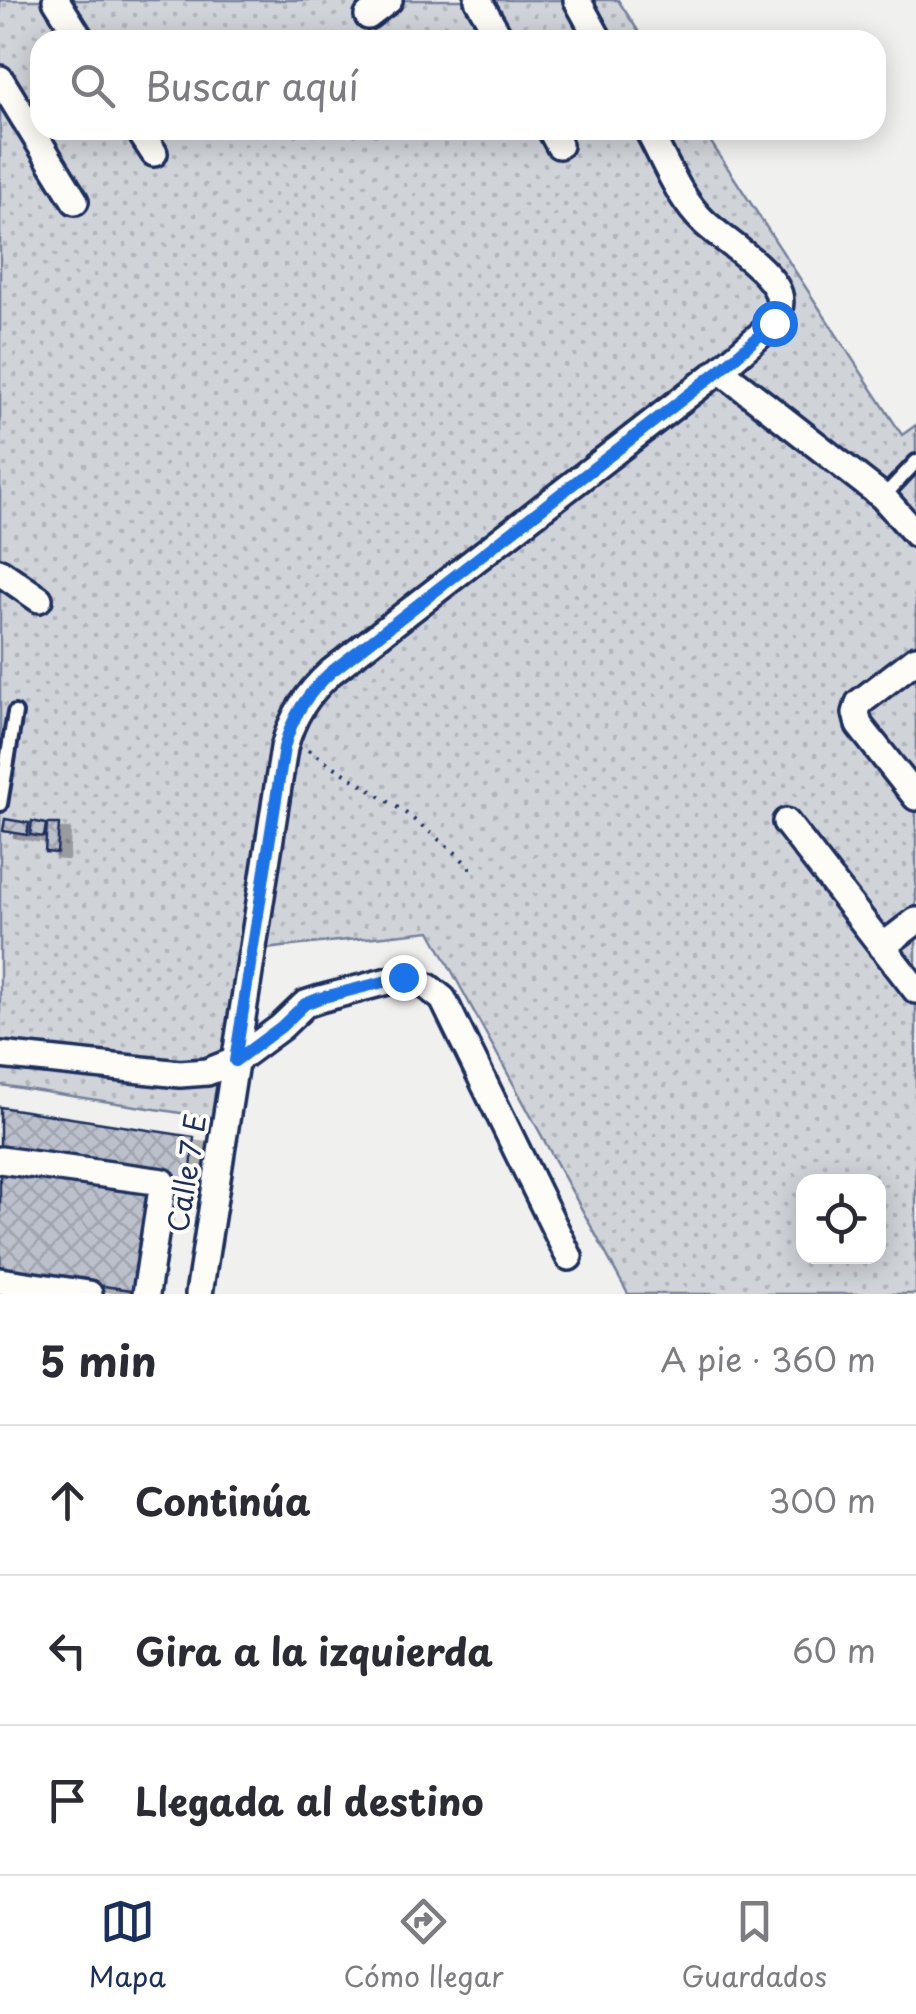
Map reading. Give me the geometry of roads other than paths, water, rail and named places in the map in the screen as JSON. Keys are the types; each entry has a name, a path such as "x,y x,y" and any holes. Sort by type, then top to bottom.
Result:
{"street":[{"path":"56,0 76,30"},
{"path":"368,16 389,0"},
{"path":"478,0 494,30"},
{"path":"577,0 594,30"},
{"path":"0,79 30,128"},
{"path":"38,140 75,201"},
{"path":"146,140 154,153"},
{"name":"Calle 7 E","path":"199,1294 284,753 300,706 331,672 720,370 774,323 780,313 779,294 769,278 702,221 654,140"},
{"path":"720,370 883,497 916,534"},
{"path":"0,572 40,599"},
{"path":"916,658 859,703 856,713 859,725 916,797"},
{"path":"786,822 916,990"},
{"path":"882,946 916,920"},
{"path":"0,1056 180,1074 207,1072 235,1061 305,1004 403,977 428,987 443,1000 569,1257"},
{"path":"0,1160 163,1182 146,1294"},
{"path":"0,1281 89,1294"}],"lane":[{"path":"883,497 916,462"},
{"path":"0,804 14,712"}]}
